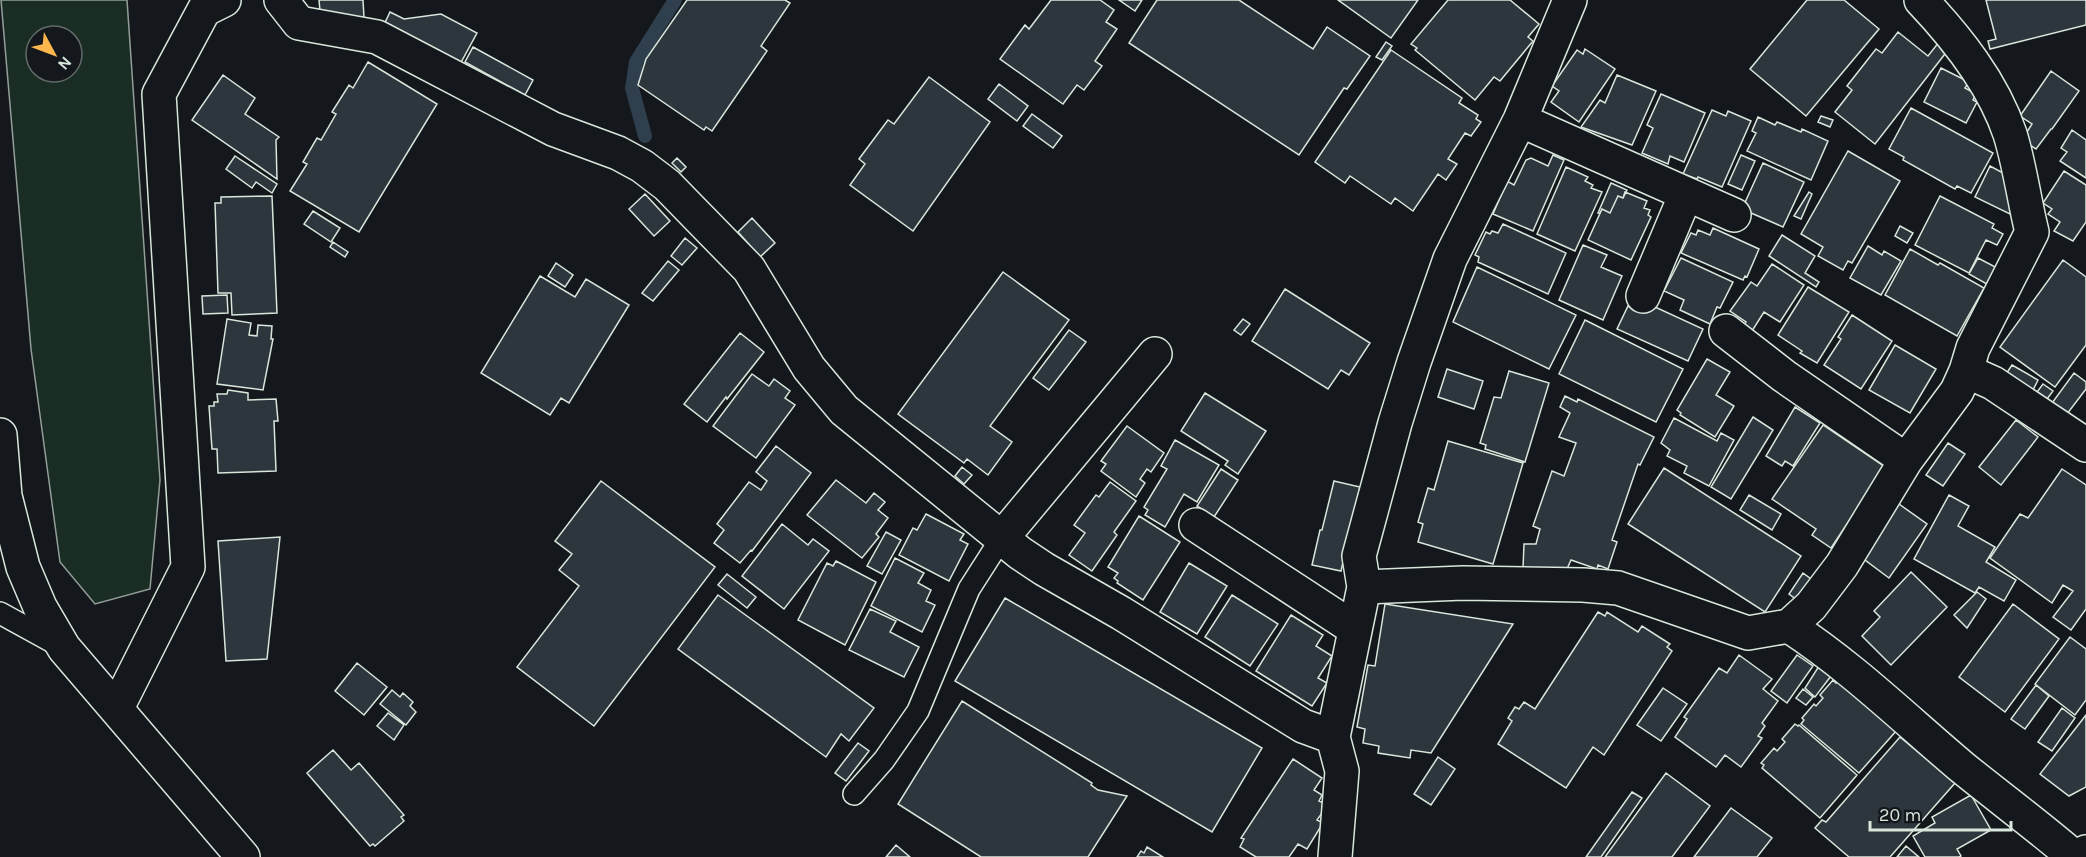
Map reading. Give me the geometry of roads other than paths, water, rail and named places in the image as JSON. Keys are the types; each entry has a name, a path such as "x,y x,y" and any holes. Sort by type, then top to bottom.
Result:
{"street":[{"path":"117,708 188,567 159,94 204,10 224,0"},
{"path":"281,0 299,23 377,37 553,129 618,153 642,166 667,184 749,269 809,368 844,410 1001,539 1044,569 1121,613 1303,726 1333,737"},
{"path":"1364,586 1463,583 1583,585 1618,588 1748,633 1789,626 1811,606 1842,565 1906,460 1957,391 1973,348 2032,232 2009,132 1988,85 1921,0"},
{"path":"1335,857 1341,771 1333,737 1364,586 1359,556 1414,362 1450,260 1520,120 1561,4"},
{"path":"1520,120 1734,215"},
{"path":"1643,296 1686,194"},
{"path":"1726,331 1784,376 1906,460"},
{"path":"1001,539 1155,354"},
{"path":"1966,371 1993,383 2086,445"},
{"path":"0,435 5,496 23,567 40,608 64,648 243,857"},
{"path":"1196,525 1355,628"},
{"path":"1789,626 1819,645 1964,768 2075,857 2086,852"}],"lane":[{"path":"854,794 884,760 918,711 969,589 1001,539"},
{"path":"0,613 64,648"}],"waterway":[{"path":"645,136 632,88 636,62 675,0"}]}
